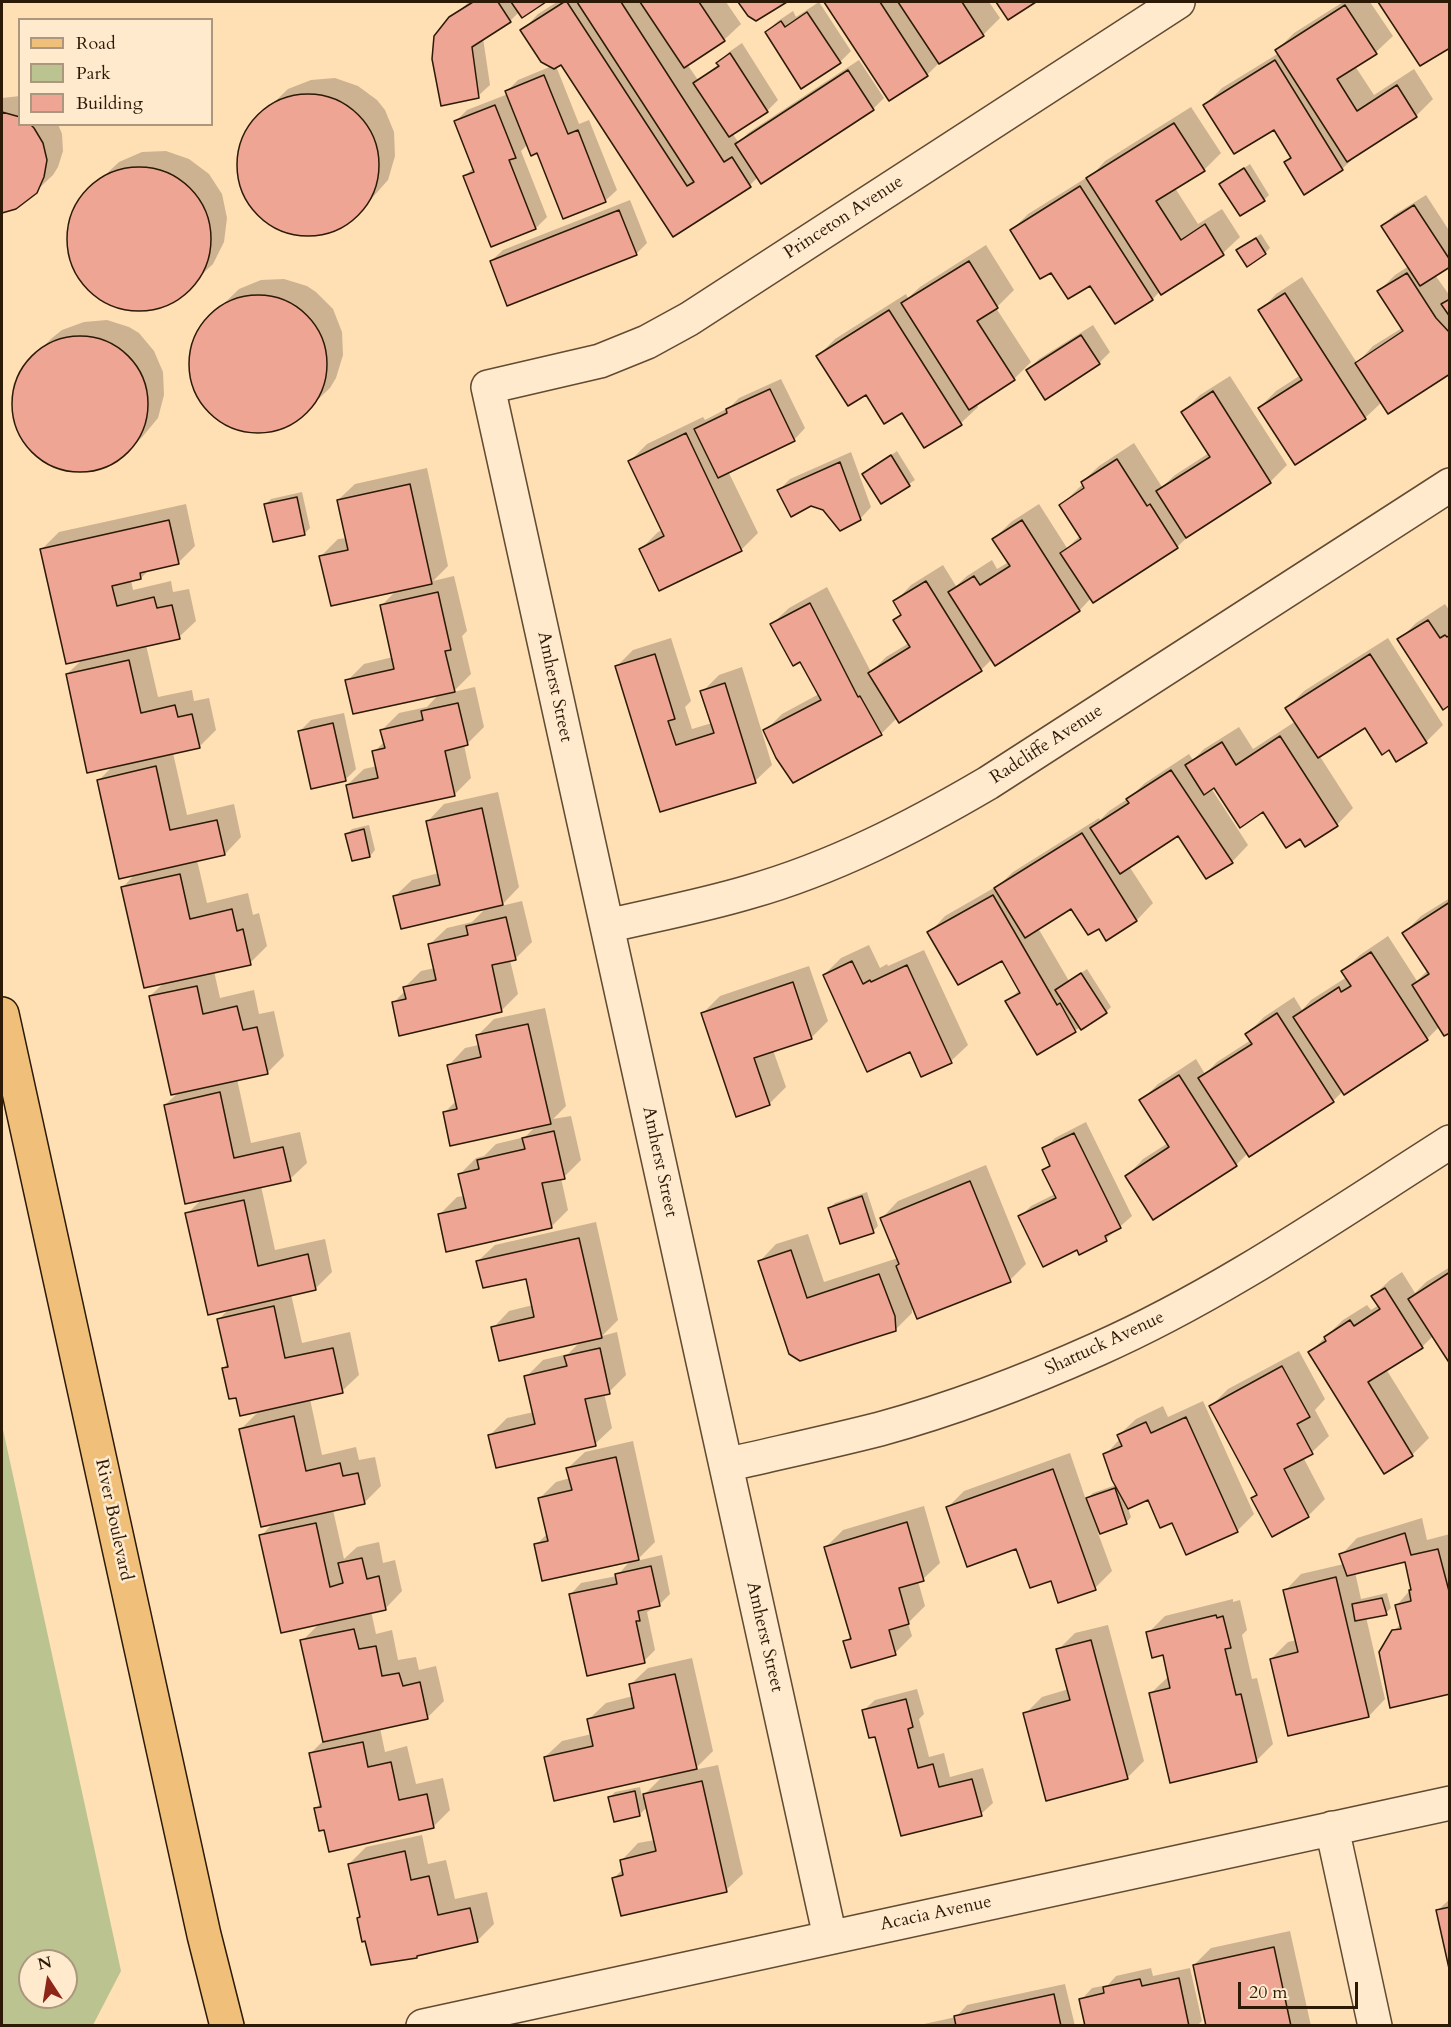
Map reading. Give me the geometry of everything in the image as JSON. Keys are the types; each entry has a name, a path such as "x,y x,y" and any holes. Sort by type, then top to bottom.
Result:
{"main road":[{"name":"River Boulevard","path":"2,1014 204,1935 227,2025"}],"street":[{"name":"Princeton Avenue","path":"488,387 600,360 647,342 678,325 1178,2"},
{"name":"Amherst Street","path":"488,387 830,1937"},
{"name":"Radcliffe Avenue","path":"607,926 750,892 841,860 927,819 988,783 1449,485"},
{"name":"Shattuck Avenue","path":"726,1465 881,1428 1004,1389 1098,1349 1191,1304 1287,1246 1449,1142"},
{"name":"Acacia Avenue","path":"423,2025 1449,1803"},
{"path":"1332,1828 1376,2025"}],"green space":[{"path":"2,1425 121,1971 93,2025 2,2025"}],"building":[{"path":"473,2 498,2 511,22 472,47 479,98 441,106 432,59 434,36 449,17"},
{"path":"511,2 546,2 522,18"},
{"path":"567,2 687,186 694,182 577,2 621,2 724,162 732,157 751,187 673,237 561,65 554,69 541,62 520,30"},
{"path":"640,2 699,2 725,41 684,68"},
{"path":"738,2 787,2 756,21 748,16"},
{"path":"824,2 880,2 928,76 889,101"},
{"path":"898,2 962,2 984,36 939,64"},
{"path":"996,2 1036,2 1008,20"},
{"path":"1378,2 1450,2 1450,48 1420,66"},
{"path":"1345,5 1377,54 1337,79 1357,111 1397,85 1417,117 1347,162 1275,50"},
{"path":"807,12 841,63 801,89 765,32 781,21 785,27"},
{"path":"730,53 768,112 729,137 693,83 719,66 716,63"},
{"path":"1275,60 1343,170 1304,195 1284,162 1291,158 1274,130 1234,154 1203,105"},
{"path":"848,70 874,110 761,184 735,144"},
{"path":"544,75 568,134 578,130 606,202 563,219 537,153 531,156 505,91"},
{"path":"308,94 335,100 358,115 373,138 379,165 373,192 358,215 335,230 308,236 281,230 258,215 243,192 237,165 243,138 258,115 281,100"},
{"path":"495,105 516,158 509,160 536,229 491,247 463,176 474,172 454,121"},
{"path":"2,112 18,116 18,126 34,128 43,143 47,160 44,177 37,193 16,209 2,213"},
{"path":"1174,123 1205,171 1156,201 1181,240 1205,224 1224,255 1161,295 1086,178"},
{"path":"139,167 166,173 190,188 205,212 211,239 205,266 190,290 166,305 139,311 112,305 88,290 73,266 67,239 73,212 88,188 112,173"},
{"path":"1244,168 1265,201 1240,216 1219,184"},
{"path":"1080,186 1153,300 1115,324 1090,286 1068,299 1051,273 1040,279 1010,230"},
{"path":"1414,205 1450,260 1450,267 1420,286 1381,226"},
{"path":"619,210 637,255 507,306 490,261"},
{"path":"1256,238 1266,254 1247,267 1236,250"},
{"path":"969,261 998,308 977,321 1015,380 969,410 901,303"},
{"path":"1407,273 1436,318 1450,333 1450,374 1388,414 1355,363 1403,331 1377,291"},
{"path":"1285,293 1366,419 1295,465 1258,408 1302,380 1258,310"},
{"path":"258,295 285,300 307,315 322,337 327,364 322,391 307,413 285,428 258,433 231,428 209,413 194,391 189,364 194,337 209,315 231,300"},
{"path":"1450,299 1450,317 1441,304"},
{"path":"889,310 962,425 924,448 902,413 884,424 866,395 848,406 816,356"},
{"path":"1081,335 1100,364 1045,400 1026,370"},
{"path":"80,336 106,341 118,347 128,356 137,366 143,378 148,404 143,430 137,442 128,452 118,461 106,467 80,472 54,467 42,461 32,452 23,442 17,430 12,404 17,378 23,366 32,356 42,347 54,341"},
{"path":"770,389 795,441 718,478 694,429 727,413 726,409"},
{"path":"1213,391 1271,483 1186,538 1156,491 1210,457 1181,412"},
{"path":"686,433 742,551 659,591 639,549 664,536 628,461"},
{"path":"891,455 910,486 881,504 862,474"},
{"path":"1117,459 1147,506 1150,504 1178,548 1093,603 1060,553 1081,539 1059,505 1084,488 1081,482"},
{"path":"840,462 861,520 840,531 823,510 811,506 791,517 777,490"},
{"path":"410,484 432,584 331,606 319,556 348,550 337,500"},
{"path":"297,497 305,535 273,542 264,504"},
{"path":"169,520 179,564 140,573 141,579 112,586 117,606 154,597 157,608 172,605 180,639 66,664 40,549"},
{"path":"1022,520 1080,611 995,666 948,592 974,576 980,585 1010,566 992,539"},
{"path":"926,581 982,671 899,723 868,673 910,647 893,620 901,615 893,601"},
{"path":"438,592 451,650 445,651 455,692 353,714 345,680 394,669 380,605"},
{"path":"810,603 858,697 860,696 882,735 793,783 776,758 763,730 821,700 800,662 793,666 770,624"},
{"path":"1428,620 1440,638 1450,635 1450,705 1443,710 1397,639"},
{"path":"655,654 675,719 668,721 676,745 714,733 700,691 725,683 756,783 660,812 615,666"},
{"path":"1370,654 1427,743 1396,762 1389,750 1382,755 1365,728 1318,758 1285,708"},
{"path":"129,660 141,713 175,705 178,717 192,714 200,748 87,773 66,674"},
{"path":"458,703 468,745 445,751 455,796 353,818 346,785 378,778 372,751 385,748 380,730 423,720 421,711"},
{"path":"333,723 346,781 311,789 298,731"},
{"path":"1280,736 1338,826 1305,847 1300,839 1286,848 1263,812 1240,828 1214,788 1204,795 1185,765 1222,742 1236,765"},
{"path":"156,766 170,830 217,820 225,855 119,879 97,780"},
{"path":"1171,770 1233,863 1206,879 1178,836 1120,874 1090,828 1129,803 1126,799"},
{"path":"482,808 503,905 401,929 393,896 440,885 426,821"},
{"path":"364,829 370,857 352,861 345,834"},
{"path":"1082,833 1137,921 1106,941 1099,929 1088,935 1071,909 1025,938 994,888"},
{"path":"180,874 190,919 232,909 237,931 243,929 251,965 144,988 121,887"},
{"path":"993,895 1057,1005 1060,1003 1076,1032 1037,1055 1005,1001 1020,993 1002,961 958,985 927,932"},
{"path":"1450,902 1450,1033 1444,1036 1412,985 1429,974 1402,933"},
{"path":"506,917 516,960 492,965 502,1012 399,1036 392,1002 406,999 403,987 436,980 428,944 468,935 466,926"},
{"path":"1371,952 1428,1040 1344,1095 1293,1017 1339,987 1341,992 1351,986 1341,971"},
{"path":"852,961 863,984 907,965 952,1063 921,1077 910,1052 867,1072 823,975"},
{"path":"1081,973 1107,1013 1081,1030 1055,990"},
{"path":"793,982 812,1039 754,1058 770,1105 736,1117 701,1013"},
{"path":"197,986 203,1014 237,1006 243,1030 257,1027 268,1074 171,1095 149,996"},
{"path":"1277,1013 1334,1102 1249,1157 1198,1078 1252,1044 1245,1034"},
{"path":"528,1024 551,1124 450,1146 443,1112 457,1109 447,1065 481,1057 476,1035"},
{"path":"1179,1075 1237,1166 1153,1220 1125,1176 1169,1147 1139,1100"},
{"path":"220,1092 234,1158 283,1147 291,1181 185,1204 164,1105"},
{"path":"554,1131 565,1179 542,1183 552,1228 446,1252 438,1214 466,1208 458,1174 479,1169 477,1160 525,1149 522,1138"},
{"path":"1074,1133 1121,1228 1105,1236 1107,1241 1079,1255 1077,1250 1043,1267 1018,1216 1056,1198 1042,1170 1050,1166 1042,1148"},
{"path":"970,1181 1011,1282 917,1319 896,1266 899,1264 880,1218"},
{"path":"862,1196 874,1233 840,1244 828,1208"},
{"path":"244,1200 258,1266 308,1254 316,1290 208,1315 185,1213"},
{"path":"579,1238 602,1338 499,1361 491,1327 534,1317 526,1279 483,1288 476,1261"},
{"path":"791,1250 807,1298 879,1274 895,1316 896,1331 800,1361 789,1354 758,1261"},
{"path":"1450,1272 1450,1364 1408,1299"},
{"path":"1385,1288 1423,1348 1368,1382 1413,1456 1384,1474 1308,1352 1326,1341 1324,1337 1350,1320 1354,1326 1380,1309 1371,1296"},
{"path":"274,1306 285,1358 333,1348 343,1393 240,1416 236,1398 229,1399 222,1368 228,1367 217,1319"},
{"path":"600,1348 610,1394 585,1399 596,1446 496,1468 488,1435 535,1424 524,1376 567,1366 564,1356"},
{"path":"1282,1366 1310,1417 1297,1424 1313,1454 1284,1469 1309,1517 1272,1537 1251,1498 1257,1495 1209,1406"},
{"path":"294,1416 306,1471 340,1463 343,1476 358,1473 365,1504 261,1527 239,1429"},
{"path":"1186,1417 1238,1532 1186,1555 1172,1523 1160,1528 1148,1500 1128,1509 1112,1480 1103,1454 1122,1446 1117,1435 1146,1422 1151,1433"},
{"path":"616,1457 639,1560 542,1581 534,1544 548,1541 538,1498 572,1490 566,1468"},
{"path":"1053,1469 1096,1590 1058,1603 1051,1581 1030,1588 1016,1549 967,1567 946,1507"},
{"path":"1115,1488 1127,1524 1100,1534 1086,1498"},
{"path":"907,1522 924,1581 899,1588 909,1624 889,1630 896,1655 851,1668 843,1641 851,1639 824,1547"},
{"path":"316,1523 330,1587 343,1583 338,1563 362,1558 367,1579 379,1576 386,1610 281,1633 259,1535"},
{"path":"1405,1533 1411,1555 1438,1549 1450,1595 1450,1694 1390,1708 1379,1652 1392,1630 1401,1629 1395,1605 1411,1601 1405,1562 1347,1576 1339,1554"},
{"path":"651,1566 660,1606 638,1611 640,1621 636,1621 645,1663 587,1676 569,1594 617,1584 615,1574"},
{"path":"1336,1577 1369,1717 1288,1736 1270,1659 1298,1652 1283,1590"},
{"path":"1382,1598 1387,1615 1355,1621 1352,1604"},
{"path":"1216,1615 1217,1618 1223,1616 1231,1648 1225,1649 1236,1695 1241,1694 1257,1762 1170,1783 1149,1693 1170,1688 1163,1655 1152,1658 1146,1632"},
{"path":"354,1629 359,1649 376,1646 382,1676 399,1673 403,1686 420,1682 428,1719 323,1742 300,1640"},
{"path":"1091,1640 1128,1779 1046,1801 1023,1713 1070,1700 1056,1649"},
{"path":"675,1674 697,1769 554,1801 544,1757 593,1746 587,1719 634,1708 629,1684"},
{"path":"906,1699 913,1727 908,1729 918,1768 933,1764 939,1787 972,1779 982,1816 901,1836 875,1737 869,1738 862,1710"},
{"path":"363,1742 368,1767 391,1762 399,1800 427,1794 434,1828 329,1852 324,1830 319,1831 314,1808 321,1807 309,1753"},
{"path":"702,1781 727,1892 621,1916 612,1878 623,1875 620,1860 656,1851 643,1794"},
{"path":"635,1791 640,1816 614,1822 608,1797"},
{"path":"405,1851 411,1880 429,1876 438,1915 470,1908 478,1942 417,1956 417,1958 371,1965 365,1941 362,1942 357,1918 360,1917 348,1864"},
{"path":"1450,1907 1450,1973 1436,1910"},
{"path":"1274,1947 1291,2026 1206,2026 1193,1965"},
{"path":"1179,1978 1189,2026 1085,2026 1079,1999 1104,1993 1103,1987 1140,1979 1142,1986"},
{"path":"1054,1994 1061,2026 956,2026 954,2016"}]}
